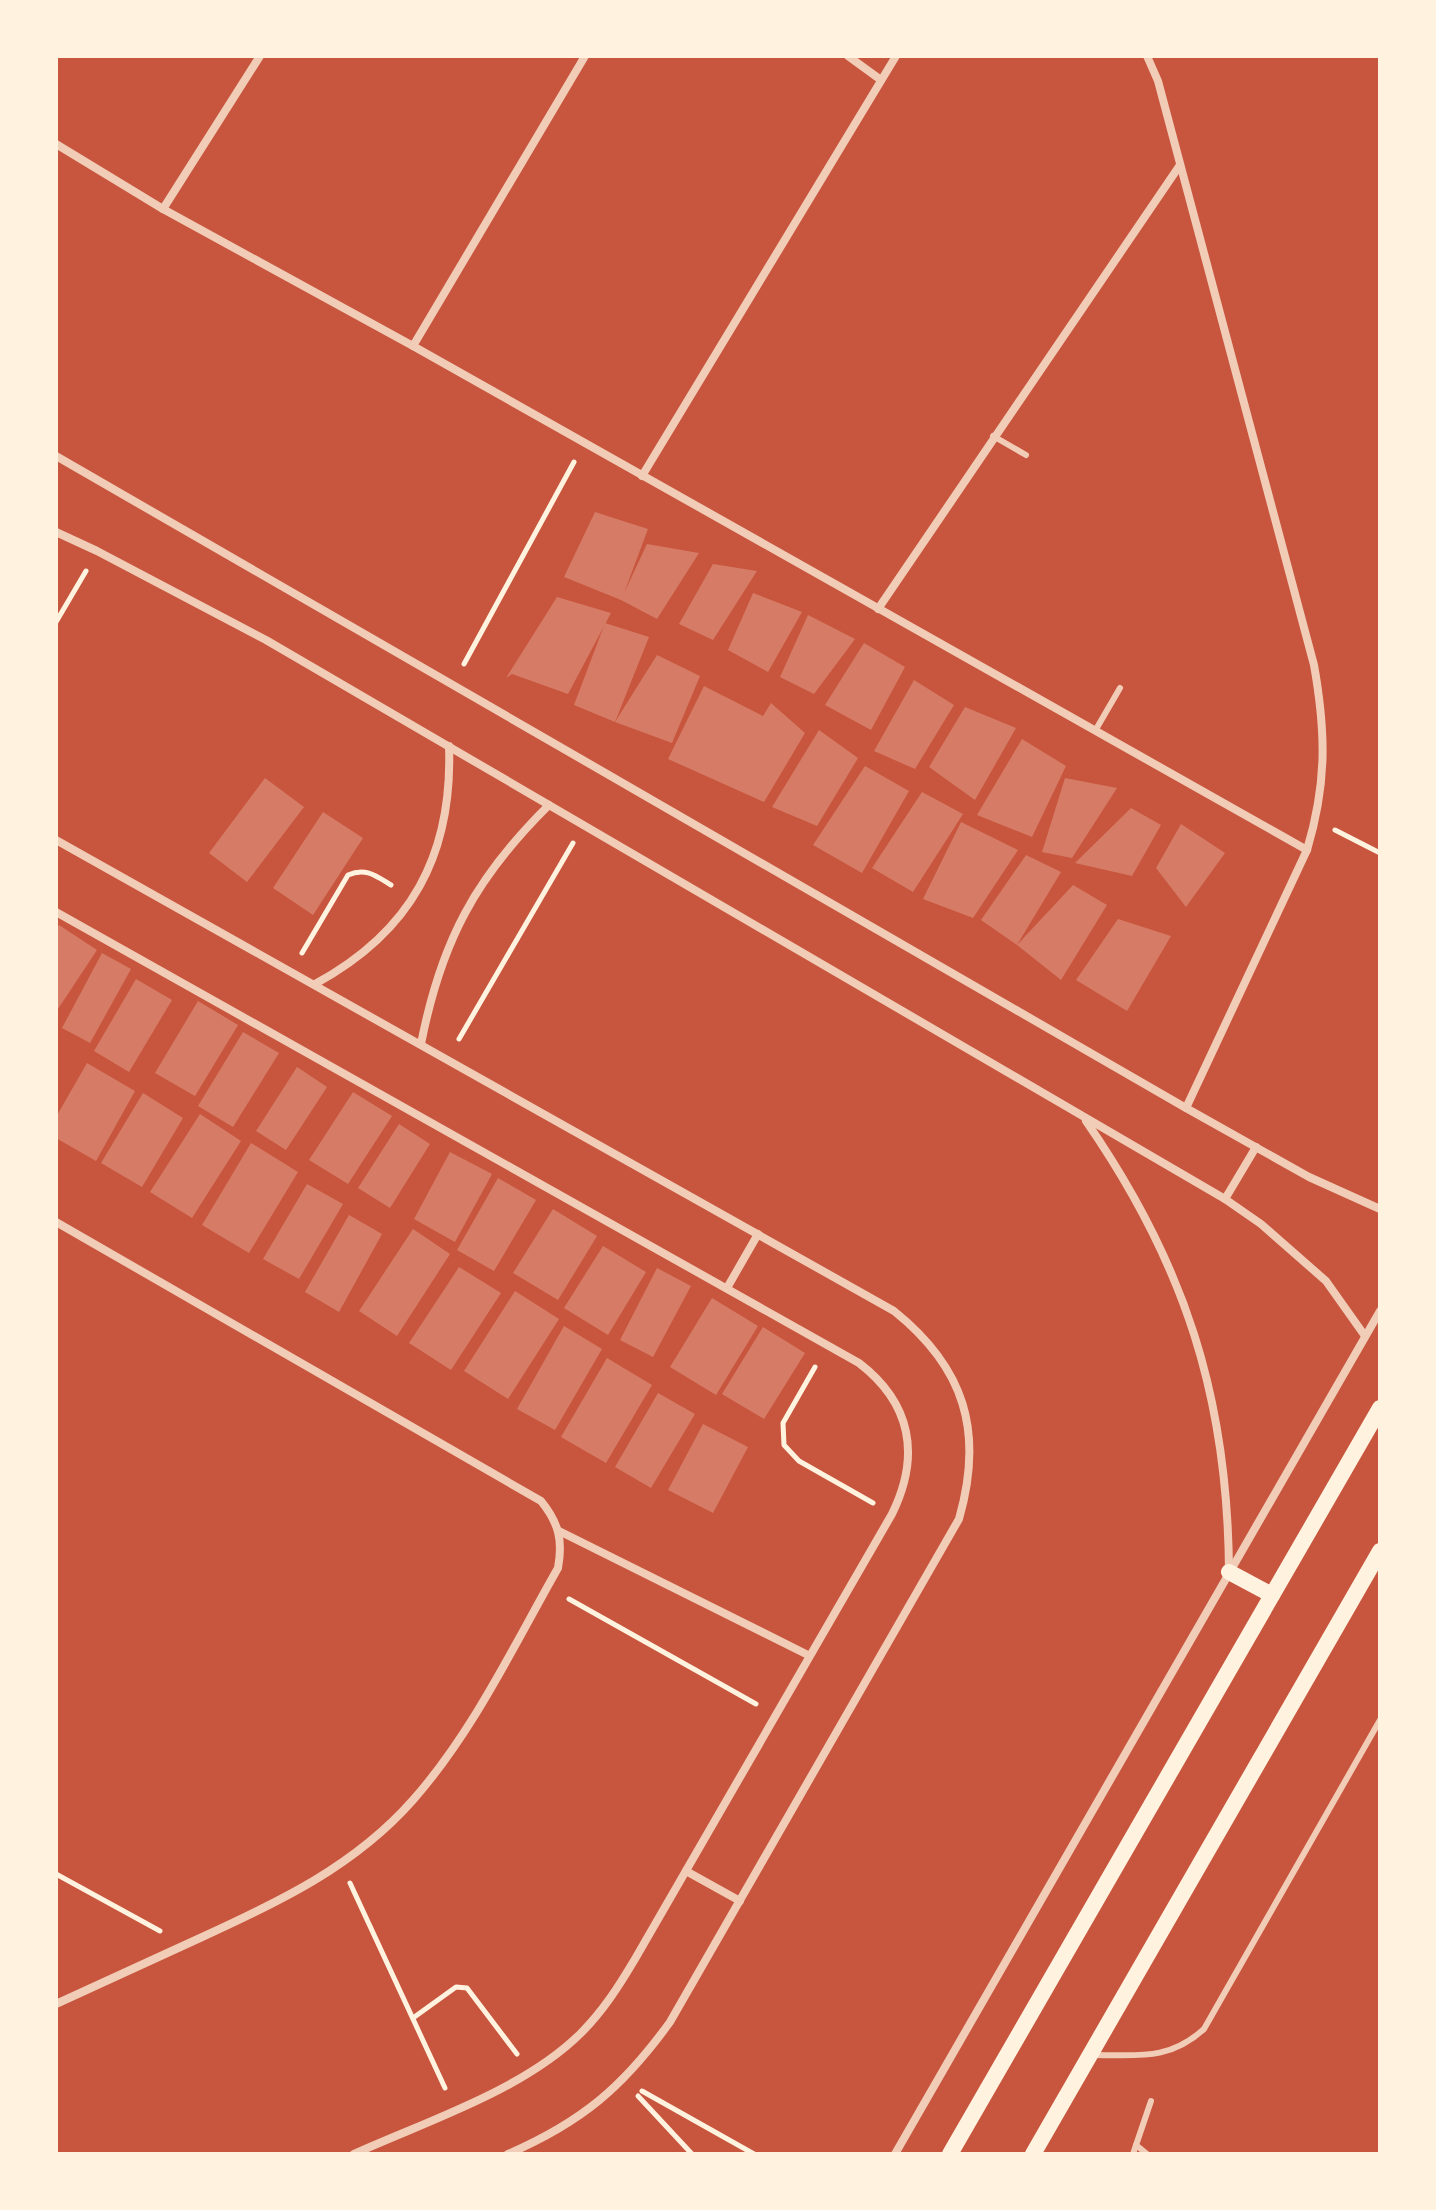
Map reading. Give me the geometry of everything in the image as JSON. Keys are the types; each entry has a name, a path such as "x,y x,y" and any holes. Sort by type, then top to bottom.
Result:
{"main road":[{"path":"950,2154 1380,1408"},
{"path":"1033,2154 1380,1551"},
{"path":"1229,1572 1272,1595"}],"street":[{"path":"163,209 260,56"},
{"path":"413,346 585,56"},
{"path":"848,56 881,80"},
{"path":"642,476 896,56"},
{"path":"1147,56 1158,81 1314,665 1323,717 1324,769 1316,820 1307,850 1186,1108"},
{"path":"56,144 163,209 413,346 1307,850"},
{"path":"878,609 1180,165"},
{"path":"56,456 1186,1108 1309,1177 1380,1209"},
{"path":"56,532 266,640 1225,1199 1261,1224 1326,1281 1365,1336"},
{"path":"315,984 345,968 372,947 413,898 430,868 447,808 449,746"},
{"path":"421,1044 430,997 445,952 466,909 517,836 549,805"},
{"path":"56,840 894,1311 918,1329 953,1376 967,1418 971,1462 959,1519 946,1545 670,2022 623,2081 566,2124 508,2154"},
{"path":"56,912 828,1345 875,1375 887,1389 904,1422 909,1459 906,1478 892,1514 624,1978 600,2012 569,2044 531,2073 354,2154"},
{"path":"1084,1117 1118,1167 1148,1220 1174,1275 1195,1332 1211,1391 1222,1451 1228,1512 1229,1572"},
{"path":"1225,1199 1256,1147"},
{"path":"56,1222 541,1501 553,1515 561,1550 558,1568 467,1726 442,1766 390,1824 341,1864 272,1905 56,2004"},
{"path":"727,1288 758,1234"},
{"path":"895,2154 1380,1311"},
{"path":"559,1531 808,1655"},
{"path":"686,1871 740,1901"}],"lane":[{"path":"993,436 1026,455"},
{"path":"1095,731 1120,688"},
{"path":"1090,2055 1159,2055 1191,2041 1204,2029 1380,1720"},
{"path":"1133,2154 1151,2101"},
{"path":"1136,2145 1147,2154"}],"path":[{"path":"453,685 584,443"},
{"path":"56,622 97,551"},
{"path":"1316,820 1380,853"},
{"path":"448,1058 584,825"},
{"path":"292,971 348,875 369,872 413,898"},
{"path":"828,1345 783,1423 784,1445 799,1461 892,1514"},
{"path":"547,1587 775,1714"},
{"path":"341,1864 455,2109"},
{"path":"56,1874 185,1945"},
{"path":"413,2018 456,1987 467,1988 531,2073"},
{"path":"623,2081 692,2154"},
{"path":"623,2081 754,2154"}],"building":[{"path":"595,512 648,529 624,593 647,544 699,553 657,619 621,600 564,577"},
{"path":"713,564 757,571 713,640 679,624"},
{"path":"753,593 802,612 768,672 728,650"},
{"path":"557,597 611,613 568,694 512,674 506,678"},
{"path":"808,615 855,639 814,694 780,677"},
{"path":"605,623 649,637 615,722 574,705"},
{"path":"864,643 905,667 871,730 825,705"},
{"path":"657,655 700,676 672,743 615,722"},
{"path":"914,680 954,705 915,769 874,751"},
{"path":"704,686 763,716 771,703 805,733 764,802 668,759"},
{"path":"965,707 1016,728 975,800 929,767"},
{"path":"819,730 858,758 817,826 772,807"},
{"path":"1022,739 1066,766 1032,837 977,815"},
{"path":"865,766 909,791 862,873 813,845"},
{"path":"265,778 304,807 247,882 209,853"},
{"path":"1065,778 1117,788 1072,858 1042,852"},
{"path":"922,792 963,814 913,892 872,868"},
{"path":"1131,808 1161,825 1132,876 1075,863"},
{"path":"323,812 363,838 313,915 273,888"},
{"path":"961,822 1018,850 973,918 923,899"},
{"path":"1181,824 1225,853 1186,907 1156,868"},
{"path":"1026,855 1061,872 1017,945 981,920"},
{"path":"1073,885 1107,905 1061,980 1017,945"},
{"path":"1118,919 1171,936 1127,1011 1076,980"},
{"path":"59,925 97,950 56,1012 56,929"},
{"path":"102,953 131,969 90,1043 62,1028"},
{"path":"136,979 172,1000 129,1072 94,1051"},
{"path":"198,1001 238,1025 195,1096 155,1073"},
{"path":"243,1032 279,1053 233,1127 198,1106"},
{"path":"87,1063 135,1091 96,1161 56,1138 56,1117"},
{"path":"297,1067 327,1087 286,1150 256,1131"},
{"path":"353,1092 392,1116 348,1184 309,1160"},
{"path":"143,1093 183,1118 142,1187 101,1163"},
{"path":"200,1114 241,1141 192,1218 150,1192"},
{"path":"399,1124 430,1144 390,1208 358,1188"},
{"path":"251,1143 298,1172 249,1253 202,1225"},
{"path":"450,1152 492,1174 455,1242 414,1219"},
{"path":"498,1178 536,1200 494,1271 457,1250"},
{"path":"307,1184 343,1204 299,1279 263,1259"},
{"path":"553,1209 597,1236 558,1300 513,1273"},
{"path":"349,1215 382,1234 339,1312 305,1292"},
{"path":"413,1229 450,1254 397,1336 359,1311"},
{"path":"603,1246 646,1272 608,1335 564,1308"},
{"path":"459,1267 501,1293 451,1370 409,1343"},
{"path":"657,1268 691,1286 653,1357 620,1340"},
{"path":"515,1291 559,1319 508,1399 464,1371"},
{"path":"712,1298 758,1326 716,1395 670,1367"},
{"path":"564,1326 602,1349 555,1430 517,1409"},
{"path":"763,1327 805,1353 764,1419 722,1394"},
{"path":"607,1358 652,1385 606,1463 561,1437"},
{"path":"658,1393 695,1414 651,1488 615,1467"},
{"path":"703,1424 748,1447 713,1513 668,1490"}]}
